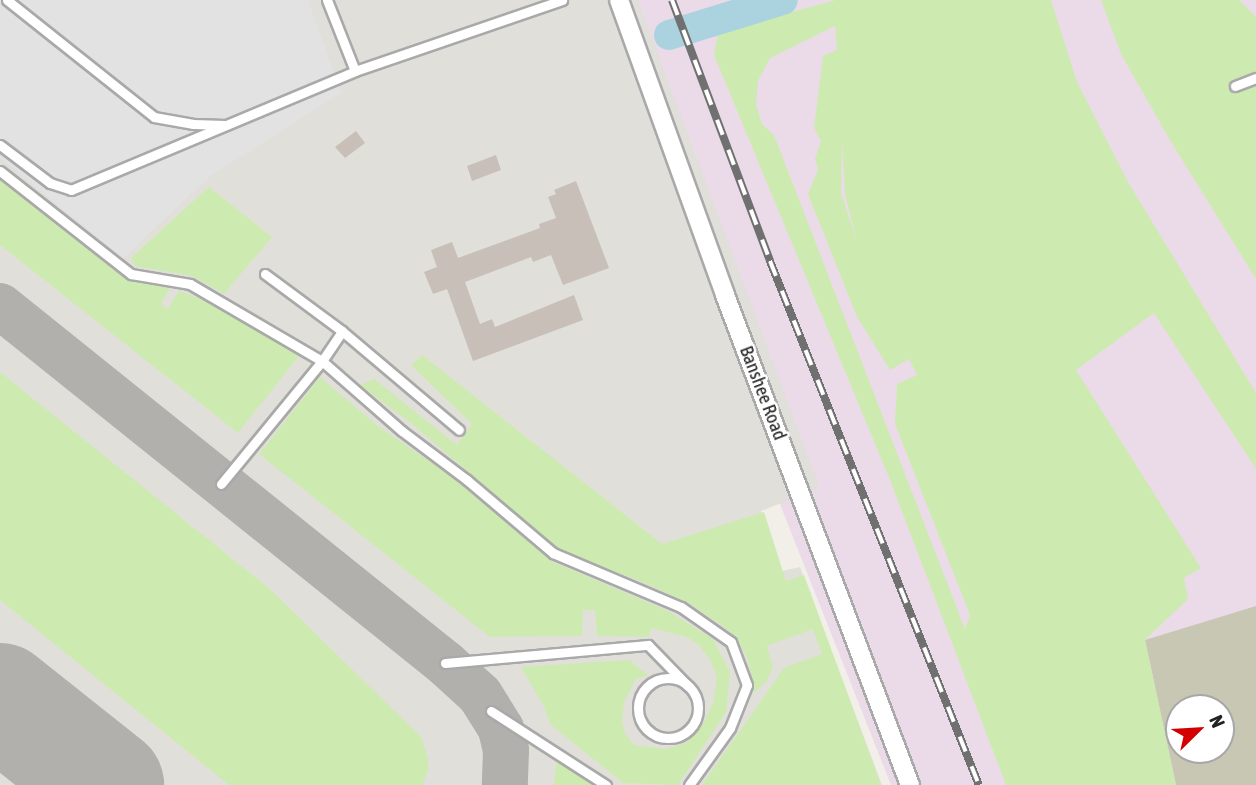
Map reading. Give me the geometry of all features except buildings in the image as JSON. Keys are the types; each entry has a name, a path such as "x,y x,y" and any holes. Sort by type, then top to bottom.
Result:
{"street":[{"name":"Banshee Road","path":"619,0 725,295 910,785"}],"lane":[{"path":"7,0 154,117 192,124 230,125"},
{"path":"327,0 355,71"},
{"path":"0,145 50,183 71,190 355,71 562,0"},
{"path":"1236,86 1256,78"},
{"path":"0,171 131,274 190,284 322,361 402,431 467,480 553,553 681,607 731,642 747,685 730,728 689,785"},
{"path":"265,274 342,331 459,430"},
{"path":"221,484 322,361 342,331"},
{"path":"445,663 648,645 688,686 697,703 694,723 679,736 669,738 650,732 644,726 638,707 645,689 660,679 670,678 688,686"},
{"path":"491,711 607,785"}],"shaded area":[{"path":"0,0 1256,0 1256,785 891,785 772,484"},
{"path":"0,0 638,0 820,488 761,511 782,571 800,567 882,785 0,785"},
{"path":"0,0 308,0 341,93 209,177 123,258 0,158"},
{"path":"1256,606 1256,785 1176,785 1172,764 1235,764 1235,694 1165,694 1165,734 1145,640"}],"green space":[{"path":"836,0 1051,0 1077,82 1128,182 1256,393 1256,469 1154,313 1076,370 1201,568 1184,578 1188,599 1145,640 1165,734 1165,764 1172,764 1176,785 1006,785 890,480 714,55 718,32","holes":["835,26 837,50 823,56 814,128 821,141 815,159 818,170 808,194 857,317 890,370 909,359 917,375 897,384 895,424 970,615 965,629 774,135 762,124 756,104 758,81 770,58","842,139 845,195 857,241 841,193"]},
{"path":"1101,0 1239,0 1256,17 1256,279 1171,142 1121,54"},
{"path":"0,179 127,280 170,288 161,304 167,309 179,291 216,304 254,324 299,356 238,433 0,245"},
{"path":"209,187 272,237 224,294 192,276 135,266 131,258"},
{"path":"422,355 662,544 764,512 786,581 804,575 881,785 702,785 784,668 822,654 813,629 767,646 773,667 766,682 754,693 748,660 737,638 721,625 689,603 633,578 579,560 555,546 412,424 360,385 374,379 457,445 472,424 411,365"},
{"path":"0,372 270,589 421,737 428,758 428,771 422,785 229,785 0,600"},
{"path":"320,377 379,427 454,478 551,561 668,611 713,639 730,672 726,712 678,785 623,783 551,725 542,703 521,667 629,660 648,675 635,680 624,703 622,722 626,735 634,745 666,749 686,743 703,724 714,701 717,677 700,646 687,637 651,628 649,637 597,636 595,610 583,610 582,636 490,637 259,454"},
{"path":"557,757 562,758 596,785 554,785"}],"waterway":[{"path":"669,35 783,0"}],"taxiway":[{"path":"0,306 445,663 480,695 501,729 506,750 505,785"}],"runway":[{"path":"0,700 107,785"}],"railway":[{"path":"672,0 770,261 979,785"}]}
